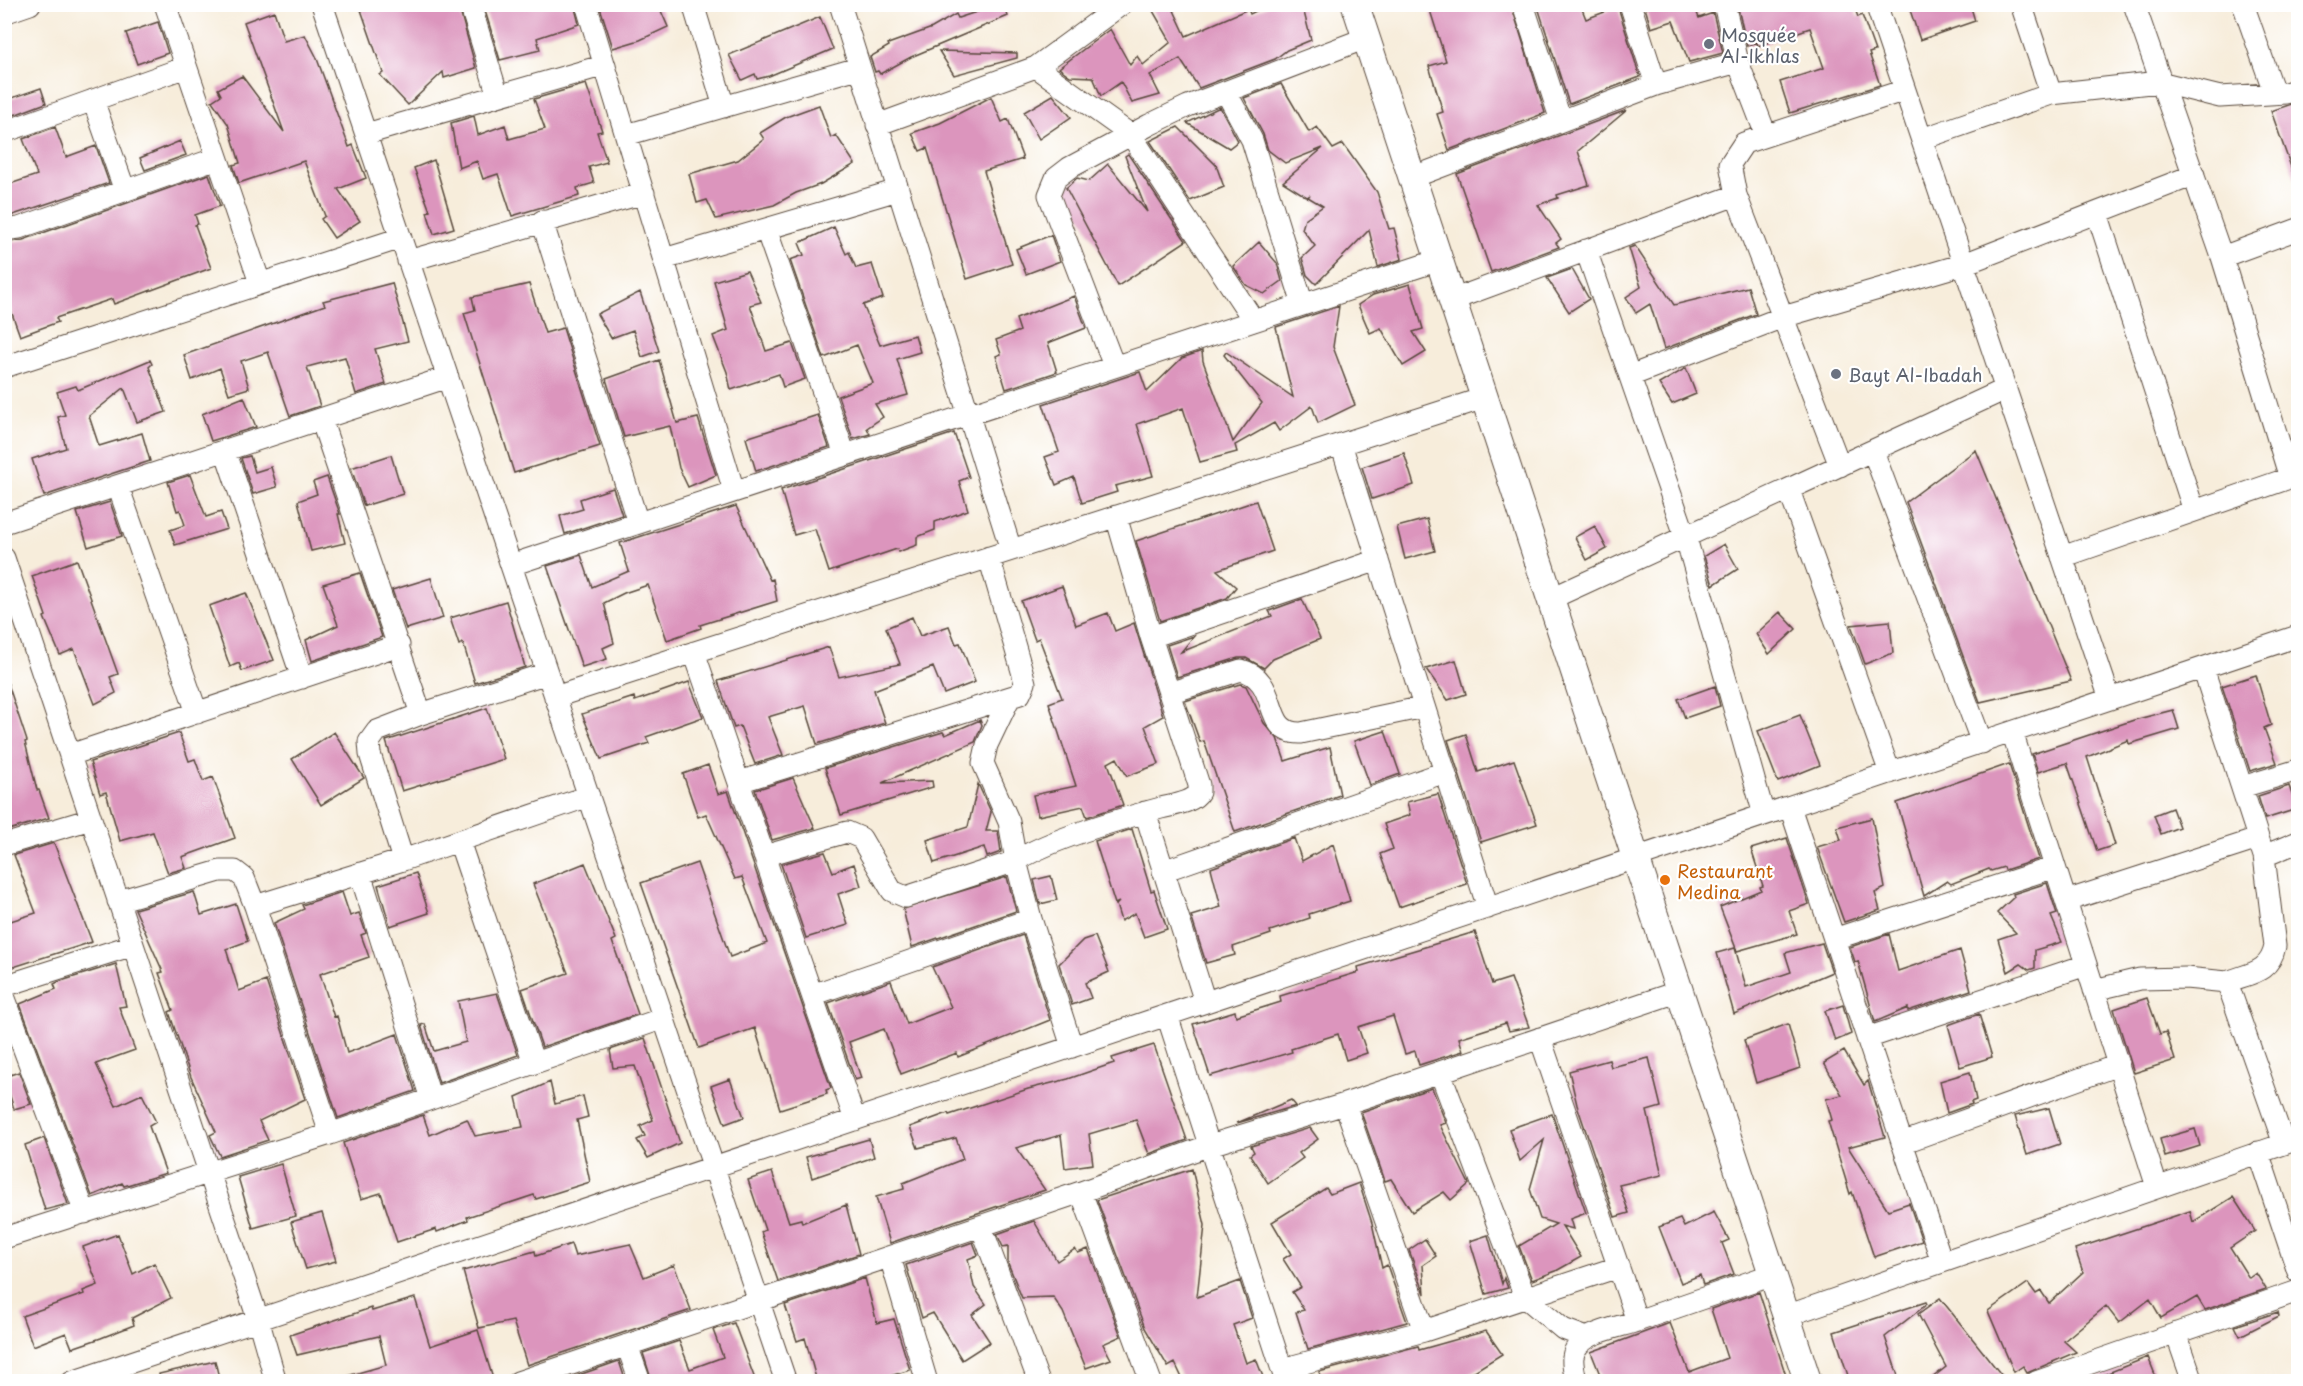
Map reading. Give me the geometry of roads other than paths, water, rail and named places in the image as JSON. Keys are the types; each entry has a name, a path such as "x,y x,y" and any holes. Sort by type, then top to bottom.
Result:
{"street":[{"path":"4,13 30,4"},
{"path":"165,4 260,284"},
{"path":"322,4 786,1382"},
{"path":"470,4 498,96"},
{"path":"586,4 734,491"},
{"path":"693,4 724,106"},
{"path":"840,4 858,68 1011,550"},
{"path":"877,125 1036,67 1122,4"},
{"path":"1354,4 1808,1382"},
{"path":"1523,4 1561,121"},
{"path":"1630,4 1656,85"},
{"path":"1724,4 1738,62 1766,135"},
{"path":"1876,4 2110,699"},
{"path":"2021,4 2051,94"},
{"path":"2062,557 2294,476 2222,257 2159,82 2134,4"},
{"path":"2244,4 2274,92"},
{"path":"1114,366 1049,195 1056,178 1131,135 1188,106 1366,38"},
{"path":"1411,178 1656,85 1738,62"},
{"path":"366,134 604,65"},
{"path":"4,132 186,67"},
{"path":"1036,67 1131,135 1254,321"},
{"path":"626,135 858,68"},
{"path":"1922,139 2051,94 2159,82 2220,97 2286,93 2298,89"},
{"path":"1840,466 1736,195 1730,164 1734,154 1744,142 1905,90"},
{"path":"1226,92 1252,140 1303,305"},
{"path":"93,100 125,191"},
{"path":"4,230 19,228 217,158"},
{"path":"1629,376 1783,317 1964,264 2194,175"},
{"path":"664,259 898,190"},
{"path":"408,261 644,193"},
{"path":"1452,300 1736,195"},
{"path":"2097,213 2194,511"},
{"path":"542,221 638,523"},
{"path":"766,229 845,455"},
{"path":"2222,257 2298,229"},
{"path":"4,367 401,238"},
{"path":"1586,250 1686,538 1764,815"},
{"path":"511,565 1439,260"},
{"path":"4,523 448,377"},
{"path":"1550,599 2006,389"},
{"path":"555,697 1484,398"},
{"path":"321,419 421,714"},
{"path":"1341,444 1488,908"},
{"path":"225,450 302,678"},
{"path":"1873,451 1982,742"},
{"path":"118,486 197,713"},
{"path":"1789,490 1890,773"},
{"path":"764,856 847,832 861,838 892,891 906,897 1016,861 1036,849 1145,812 1188,801 1198,792 1199,785 1151,637 1116,516"},
{"path":"739,782 1020,694 1025,683 989,557"},
{"path":"4,558 258,1319 276,1382"},
{"path":"1151,637 1378,560"},
{"path":"72,1382 2298,636"},
{"path":"70,756 399,645"},
{"path":"694,652 855,1120"},
{"path":"2094,990 2140,979 2186,978 2227,982 2264,968 2272,960 2275,945 2261,847 2204,668"},
{"path":"1169,693 1241,670 1251,673 1260,678 1280,728 1289,734 1425,707"},
{"path":"403,860 370,754 369,742 377,731 421,714 547,673"},
{"path":"1009,699 987,745 983,763 1009,822 1031,919 1072,1047"},
{"path":"2012,732 2157,1188"},
{"path":"2242,787 2298,770"},
{"path":"1164,871 1445,772"},
{"path":"255,906 403,860 589,796"},
{"path":"1790,807 1942,1262"},
{"path":"1145,812 1205,1002"},
{"path":"4,845 91,819"},
{"path":"459,841 534,1063"},
{"path":"2066,901 2261,847 2298,842"},
{"path":"1834,939 2055,867"},
{"path":"118,901 220,871 235,871 244,878 330,1134"},
{"path":"360,873 431,1099"},
{"path":"812,994 1031,919"},
{"path":"4,986 134,945"},
{"path":"1867,1038 2086,965"},
{"path":"1786,1316 2291,1141 2227,982"},
{"path":"525,1381 1081,1192 1210,1145 1345,1104 1680,991"},
{"path":"4,996 85,1213"},
{"path":"1167,1016 1284,1375 1618,1267"},
{"path":"4,1238 330,1134 664,1018"},
{"path":"1540,1038 1637,1321"},
{"path":"1902,1143 2118,1065"},
{"path":"1440,1072 1525,1298 1548,1320 1563,1329 1587,1338"},
{"path":"1345,1104 1424,1331"},
{"path":"2258,1152 2298,1272"},
{"path":"1081,1192 1151,1382"},
{"path":"981,1226 1039,1382"},
{"path":"890,1257 927,1382"},
{"path":"1576,1382 1573,1358 1577,1345 1587,1338 1773,1274"},
{"path":"2036,1382 2082,1374 2176,1334 2298,1291"},
{"path":"2176,1334 2193,1382"},
{"path":"627,1345 640,1382"}],"place":[{"name":"Mosquée Al-Ikhlas","path":"1709,44"},
{"name":"Bayt Al-Ibadah","path":"1836,374"},
{"name":"Restaurant Medina","path":"1665,880"}]}
